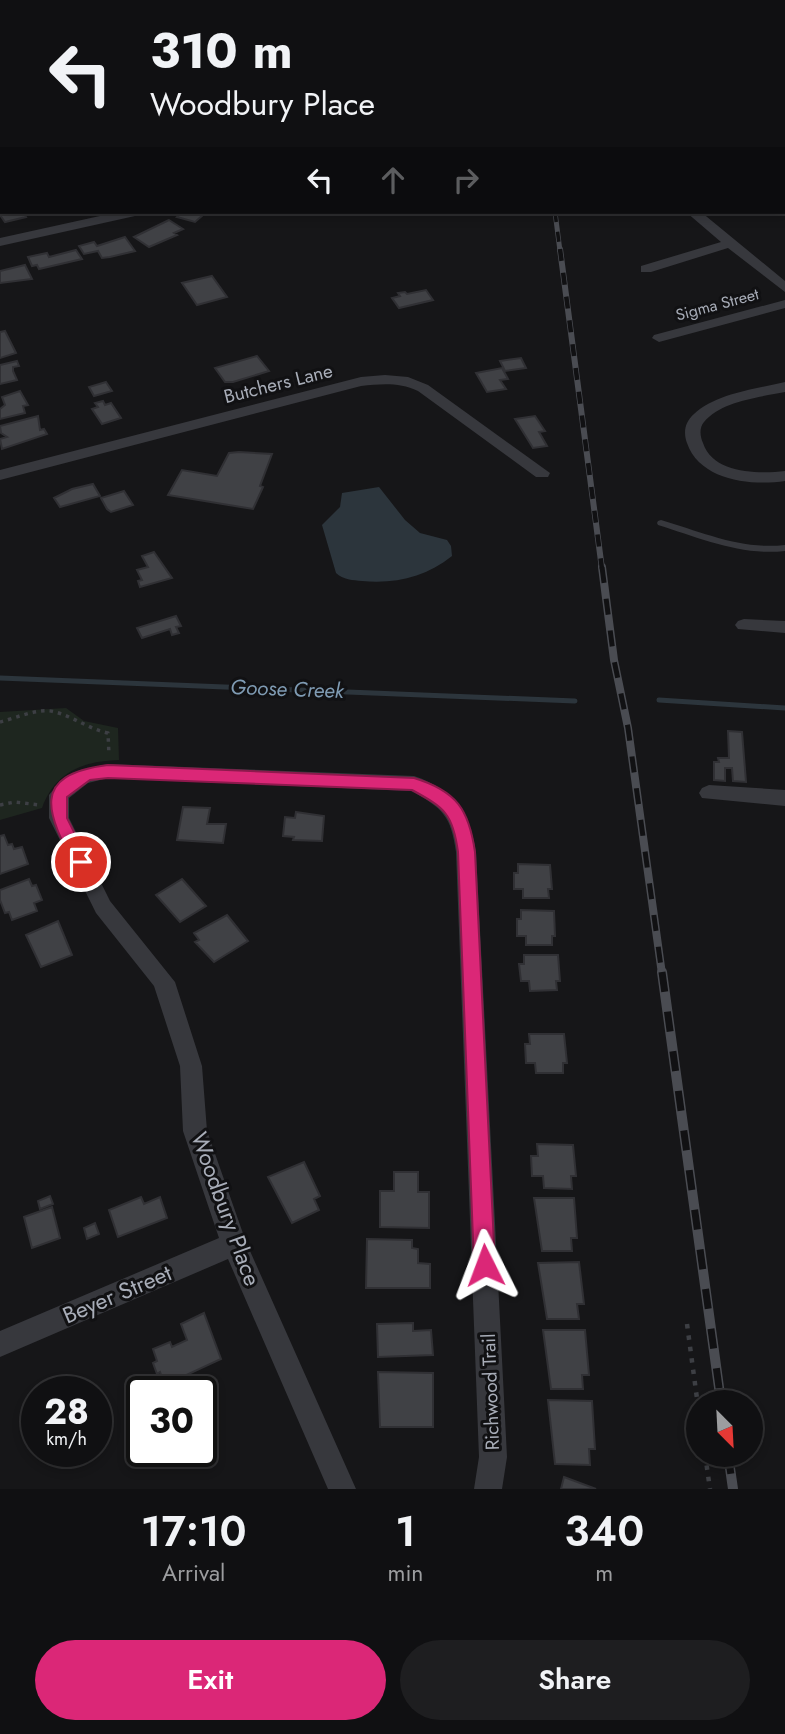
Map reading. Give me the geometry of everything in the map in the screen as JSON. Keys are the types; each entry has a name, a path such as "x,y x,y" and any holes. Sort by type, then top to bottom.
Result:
{"street":[{"path":"0,242 126,214"},
{"path":"695,214 785,288"},
{"path":"646,269 731,243"},
{"name":"Sigma Street","path":"659,338 785,304"},
{"name":"Butchers Lane","path":"0,475 361,382 383,379 406,381 423,388 542,473"},
{"path":"785,387 707,410 694,424 692,436 701,454 723,470 760,478 785,476"},
{"path":"744,625 785,627"},
{"name":"Richwood Trail","path":"71,783 86,774 108,771 414,784 447,801 463,824 493,1457 488,1489"},
{"name":"Woodbury Place","path":"71,783 59,795 59,818 103,907 164,982 191,1066 195,1131 234,1244 342,1489"},
{"path":"709,793 785,798"},
{"name":"Beyer Street","path":"0,1344 234,1244"}],"lane":[{"path":"661,523 731,544 774,550 785,548"}],"path":[{"path":"0,722 43,711 54,711 90,729 102,730 110,740 108,771"},
{"path":"687,1324 696,1390"},
{"path":"707,1467 710,1489"}],"shaded area":[{"path":"379,487 405,520 420,533 447,540 452,556 421,574 399,580 355,580 336,573 322,525 340,507 342,493"},
{"path":"66,708 84,721 118,728 119,760 94,763 72,771 54,785 42,808 0,820 0,712"}],"building":[{"path":"24,214 26,217 5,222 0,215"},
{"path":"181,214 218,214 203,215 195,222 177,217"},
{"path":"169,220 183,229 174,233 177,235 149,247 134,237"},
{"path":"125,237 135,251 102,258 98,251 84,254 79,246 94,242 97,246"},
{"path":"76,250 82,259 39,269 37,265 32,266 28,257 47,253 49,257"},
{"path":"25,265 32,279 0,283 0,271"},
{"path":"212,276 227,297 197,305 182,283"},
{"path":"426,290 433,300 399,308 392,298 400,296 398,293"},
{"path":"5,331 16,353 0,358 0,332"},
{"path":"257,356 269,371 225,382 215,368"},
{"path":"521,358 526,368 505,371 500,361"},
{"path":"17,361 19,366 13,367 13,371 17,380 0,384 0,365"},
{"path":"502,368 508,379 500,380 506,389 487,392 476,373"},
{"path":"106,382 112,391 94,396 89,387"},
{"path":"20,391 28,405 23,406 25,413 0,419 0,409 5,405 2,397"},
{"path":"103,401 105,405 111,403 121,418 102,424 92,409 98,407 95,403"},
{"path":"38,416 40,430 44,429 47,434 2,449 0,439 7,437 1,433 0,426"},
{"path":"535,416 545,431 539,432 547,446 533,448 515,419"},
{"path":"229,453 272,454 260,486 263,487 253,509 168,495 182,470 217,476"},
{"path":"93,484 100,496 60,507 54,498 72,489"},
{"path":"124,491 133,505 111,512 107,509 101,498"},
{"path":"154,552 172,578 140,587 138,581 142,580 137,570 148,567 142,556"},
{"path":"176,616 181,626 176,627 179,633 172,635 170,629 142,638 137,628"},
{"path":"728,731 742,732 746,782 733,781 732,768 725,768 725,781 714,780 714,762 719,762 718,758 729,758"},
{"path":"183,807 210,808 207,824 226,824 223,843 177,840"},
{"path":"296,812 324,816 322,841 293,840 294,837 283,836 285,817 295,818"},
{"path":"4,835 8,845 12,844 14,849 22,847 28,864 0,874 0,836"},
{"path":"518,864 550,865 552,889 548,889 549,898 523,898 523,889 514,889 514,873 518,873"},
{"path":"29,879 32,886 36,885 42,900 34,903 37,911 12,920 9,912 5,913 0,900 0,890"},
{"path":"182,879 206,906 180,922 156,895"},
{"path":"521,910 554,911 555,936 552,936 552,945 526,945 526,936 517,936 517,919 521,919"},
{"path":"227,915 248,941 214,962 195,942 199,940 194,933"},
{"path":"58,921 72,955 41,967 26,935"},
{"path":"524,955 558,955 560,981 556,981 557,990 530,991 529,981 521,981 519,964 524,964"},
{"path":"529,1034 564,1034 567,1063 563,1063 563,1073 536,1073 535,1063 526,1063 525,1044 530,1044"},
{"path":"537,1144 573,1145 576,1176 571,1176 572,1189 544,1188 543,1176 532,1176 531,1156 538,1156"},
{"path":"304,1162 320,1196 314,1199 319,1210 292,1223 268,1177"},
{"path":"394,1172 418,1172 418,1192 429,1192 429,1228 380,1227 380,1191 394,1191"},
{"path":"50,1196 53,1204 40,1209 38,1201"},
{"path":"141,1197 144,1204 160,1197 167,1218 118,1237 109,1210"},
{"path":"534,1198 574,1198 577,1238 571,1238 572,1251 542,1251"},
{"path":"52,1207 60,1238 32,1248 24,1217"},
{"path":"95,1223 99,1234 87,1239 84,1228"},
{"path":"367,1239 412,1240 412,1248 418,1249 418,1263 430,1264 430,1288 366,1288"},
{"path":"579,1262 584,1304 577,1304 579,1319 547,1319 538,1263"},
{"path":"204,1313 221,1359 184,1376 162,1376 160,1372 157,1374 153,1363 157,1361 153,1349 170,1342 172,1347 187,1340 181,1324"},
{"path":"413,1323 413,1331 431,1330 433,1355 378,1357 377,1324"},
{"path":"543,1330 585,1330 589,1375 582,1375 583,1389 551,1389"},
{"path":"378,1372 433,1373 433,1427 380,1427"},
{"path":"548,1400 592,1401 595,1449 589,1449 590,1465 555,1464"},
{"path":"564,1477 596,1489 561,1489"}],"waterway":[{"name":"Goose Creek","path":"0,678 575,701"},
{"name":"Goose Creek","path":"659,700 785,708"}],"railway":[{"path":"555,214 560,251"},
{"path":"560,249 602,569"},
{"path":"602,567 614,660 628,728 662,974"},
{"path":"662,972 719,1390"},
{"path":"730,1467 733,1489"}],"route":[{"path":"81,862 59,818 59,795 71,783 86,774 108,771 414,784 447,801 463,824 466,852 485,1265"}]}
